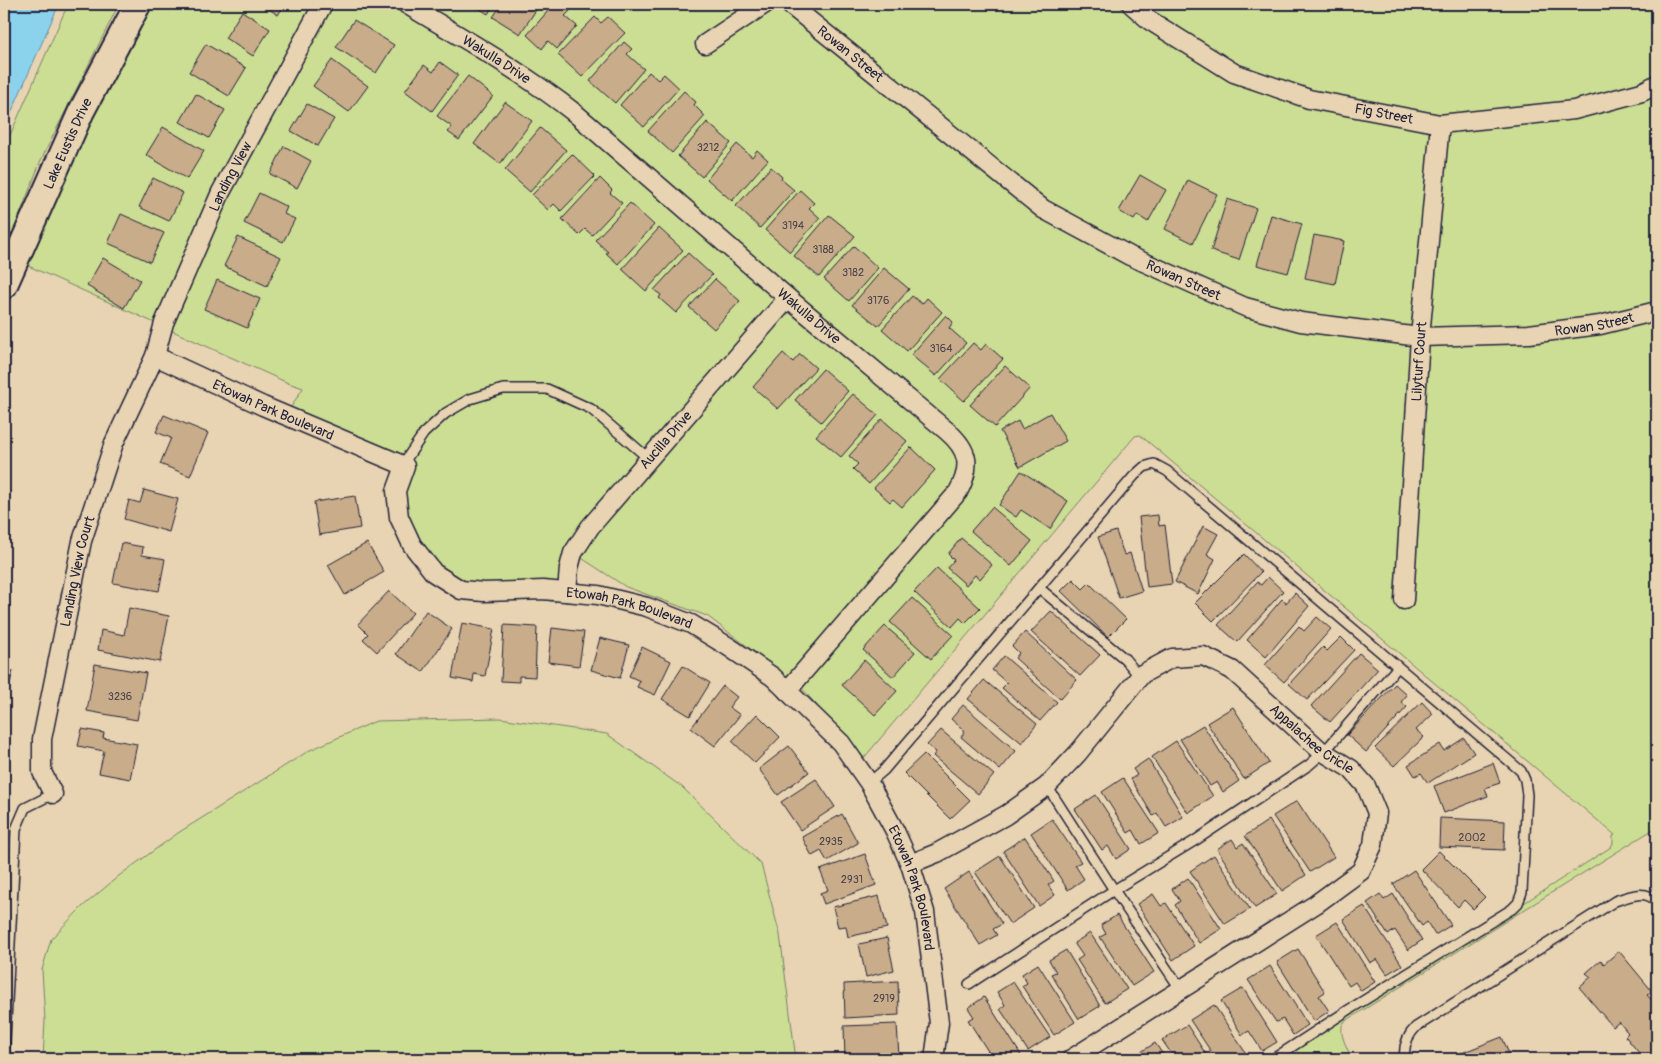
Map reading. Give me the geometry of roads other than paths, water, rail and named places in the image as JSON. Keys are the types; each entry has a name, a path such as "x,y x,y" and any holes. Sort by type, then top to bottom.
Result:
{"street":[{"name":"Lake Eustis Drive","path":"4,286 81,112 138,4"},
{"name":"Landing View","path":"155,356 164,323 221,192 323,4"},
{"name":"Wakulla Drive","path":"406,4 499,60 549,93 576,114 788,298 956,439 964,451 967,465 963,482 958,492 787,691"},
{"path":"705,44 765,4"},
{"name":"Rowan Street","path":"789,4 1043,209 1130,256 1245,307 1301,322 1420,337 1529,334 1600,325 1657,311"},
{"name":"Fig Street","path":"1131,4 1149,20 1234,73 1309,99 1440,124 1574,110 1642,92 1657,84"},
{"name":"Lilyturf Court","path":"1404,600 1420,337 1440,124"},
{"name":"Aucilla Drive","path":"567,592 569,568 573,553 590,527 788,298"},
{"name":"Etowah Park Boulevard","path":"155,356 263,406 404,466 396,491 399,518 412,545 434,573 461,590 484,592 543,590 567,592 598,595 647,607 691,624 773,677 841,743 869,783 895,831 910,864 925,912 932,960 939,1023 934,1059"},
{"name":"Landing View Court","path":"53,794 42,772 42,739 82,540 114,443 155,356"},
{"name":"Appalachee Cricle","path":"910,864 934,855 1006,815 1047,786 1078,753 1142,674 1172,658 1203,656 1232,670 1280,715 1324,752 1351,769 1366,786 1377,813 1373,845 1361,871 1316,904 1071,1059"}],"lane":[{"path":"404,466 407,458 424,433 446,413 470,399 503,389 547,390 591,409 648,458"},
{"path":"869,783 884,770 1134,476 1144,467 1154,464 1167,471 1397,668 1521,771 1528,794 1522,892 1518,903 1273,1059"},
{"path":"1039,588 1125,658 1140,677"},
{"path":"969,984 1114,890 1196,840 1309,765 1324,752 1397,668"},
{"path":"1047,786 1181,990"},
{"path":"4,1059 16,829 25,808 53,794"},
{"path":"1405,1059 1405,1044 1410,1033 1416,1027 1615,901 1631,895 1641,894 1654,898 1657,902"}],"water":[{"path":"4,4 59,4 4,129"}]}
